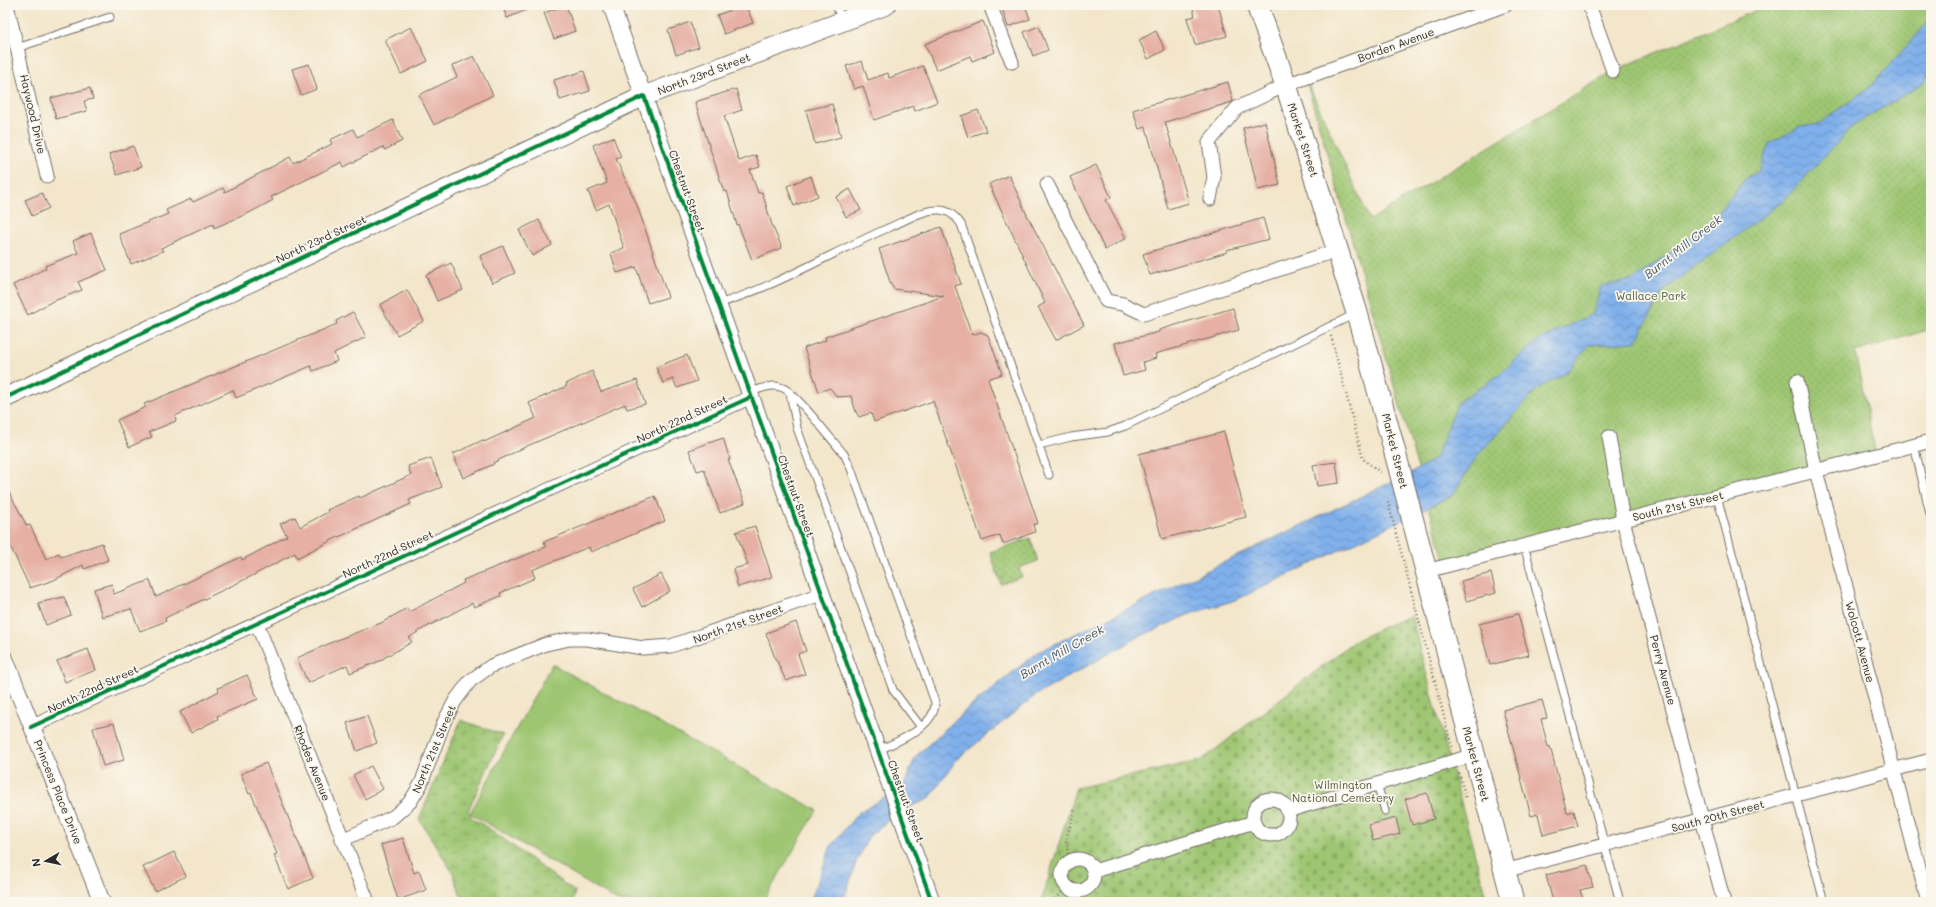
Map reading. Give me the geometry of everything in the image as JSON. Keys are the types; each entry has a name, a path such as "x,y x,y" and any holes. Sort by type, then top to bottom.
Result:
{"main road":[{"name":"North 23rd Street","path":"5,398 644,96 839,13 886,5"},
{"name":"Market Street","path":"1257,5 1286,85 1357,313 1426,571 1465,758 1504,871 1513,902"}],"street":[{"name":"Haywood Drive","path":"7,5 47,176"},
{"name":"Chestnut Street","path":"611,5 932,902"},
{"path":"990,5 1012,62"},
{"name":"Borden Avenue","path":"1210,199 1214,177 1209,142 1237,108 1286,85 1506,5"},
{"path":"1589,5 1613,71"},
{"path":"1047,184 1106,301 1123,304 1144,314 1338,250"},
{"name":"Wolcott Avenue","path":"1797,381 1816,471 1928,902"},
{"name":"North 22nd Street","path":"32,727 750,395"},
{"name":"Perry Avenue","path":"1609,437 1623,520 1724,902"},
{"name":"South 21st Street","path":"1426,571 1931,441"},
{"name":"North 21st Street","path":"342,840 393,817 410,802 421,784 444,722 455,701 470,681 491,666 546,644 570,638 587,639 643,648 671,646 821,594"},
{"name":"Rhodes Avenue","path":"257,624 368,902"},
{"name":"Princess Place Drive","path":"5,659 102,902"},
{"path":"1288,811 1465,758"},
{"name":"South 20th Street","path":"1504,871 1931,760"},
{"path":"1268,799 1280,802 1288,811 1287,822 1281,831 1276,834 1260,831 1254,822 1253,815 1258,804 1268,799"},
{"path":"1094,871 1254,822"},
{"path":"1074,860 1084,860 1094,871 1093,881 1086,889 1076,891 1067,887 1062,874 1063,869 1069,862 1074,860"}],"lane":[{"path":"17,48 110,17"},
{"path":"718,304 744,297 874,234 926,212 937,209 947,211 956,216 962,224 1049,475"},
{"path":"1039,446 1071,437 1108,432 1124,426 1357,313"},
{"path":"750,395 769,386 783,388 790,391 844,454 850,466 935,702 935,709 921,727 912,735 878,750"},
{"path":"790,391 797,428 892,690 921,727"},
{"path":"1914,445 1931,518"},
{"path":"1717,496 1824,902"},
{"path":"1524,546 1620,902"},
{"path":"1378,784 1384,811"}],"path":[{"path":"1387,498 1465,758 1467,805"},
{"path":"1069,862 1066,839 1075,810"},
{"path":"1052,902 1067,887"}],"green space":[{"name":"Wallace Park","path":"1768,5 1931,5 1931,329 1855,352 1876,455 1446,566 1305,77 1370,220 1613,71"},
{"path":"1030,538 1038,561 1019,568 1022,577 1001,584 990,552"},
{"name":"Wilmington National Cemetery","path":"1411,616 1486,896 1466,902 1041,902 1076,788 1202,760 1353,642 1385,626"},
{"path":"552,664 817,810 763,902 619,902 470,813"},
{"path":"461,720 503,735 468,811 472,818 490,829 575,892 572,902 463,902 453,873 419,819"}],"water":[{"name":"Burnt Mill Creek","path":"1931,19 1931,70 1923,84 1855,124 1783,201 1664,290 1636,342 1589,345 1566,373 1537,389 1478,455 1452,496 1236,600 1190,614 1137,638 1036,695 957,759 929,799 900,811 869,836 857,860 843,902 810,902 831,846 858,813 903,787 916,756 966,710 1038,652 1416,470 1435,459 1458,402 1499,375 1537,341 1593,314 1601,286 1632,280 1709,225 1745,179 1759,171 1769,143 1800,127 1819,124 1871,86"}],"building":[{"path":"502,5 539,5 507,18"},
{"path":"566,5 575,31 554,39 544,13"},
{"path":"746,5 753,23 724,34 717,15"},
{"path":"1001,5 1025,5 1030,19 1008,27"},
{"path":"1192,5 1218,5 1227,36 1195,45 1187,18 1195,16"},
{"path":"983,21 995,52 972,61 970,56 936,70 925,44"},
{"path":"690,22 699,47 676,55 668,30"},
{"path":"1039,26 1048,50 1033,56 1024,32"},
{"path":"411,27 428,61 401,74 385,40"},
{"path":"1156,31 1165,50 1148,59 1139,40"},
{"path":"474,56 493,95 434,125 419,95 457,77 452,66"},
{"path":"862,61 868,80 888,73 889,78 923,66 937,102 915,111 913,106 874,120 863,86 854,89 846,66"},
{"path":"309,64 317,89 301,95 292,69"},
{"path":"584,71 590,91 560,100 554,80"},
{"path":"1228,82 1232,102 1165,122 1189,203 1168,209 1146,127 1139,129 1133,110"},
{"path":"90,88 93,99 84,101 87,111 56,119 51,98"},
{"path":"736,89 742,110 724,116 739,161 756,155 760,167 750,170 758,193 762,192 772,225 782,248 752,260 738,224 737,225 727,191 724,192 695,102"},
{"path":"832,104 841,137 815,144 806,110"},
{"path":"978,110 986,131 968,137 961,116"},
{"path":"393,120 402,141 385,150 383,147 344,167 342,162 271,197 273,200 251,212 214,228 213,224 161,248 163,251 131,264 119,234 168,214 166,210 191,199 193,202 223,188 225,192 290,157 293,163 332,144 330,140 353,129 357,137"},
{"path":"1265,122 1280,185 1258,190 1243,128"},
{"path":"613,137 621,157 616,159 637,205 668,297 648,303 636,267 617,273 611,253 624,248 609,204 596,210 588,191 607,183 593,145"},
{"path":"133,146 141,167 117,175 109,154"},
{"path":"1096,165 1111,197 1106,200 1126,238 1105,250 1070,177"},
{"path":"1009,175 1027,215 1084,325 1056,340 1038,307 1045,303 989,184"},
{"path":"811,176 818,196 794,206 787,186"},
{"path":"850,189 861,210 846,217 836,197"},
{"path":"42,193 49,208 32,216 25,200"},
{"path":"1263,218 1269,239 1227,250 1227,252 1150,275 1143,254"},
{"path":"539,220 552,245 532,256 519,230"},
{"path":"941,227 961,284 955,286 972,335 981,332 988,335 1002,374 988,379 1038,523 1033,525 1035,532 1003,544 1000,535 982,541 933,401 874,422 871,413 859,417 851,396 837,397 830,388 819,392 804,348 826,340 825,337 944,296 894,289 891,285 879,249"},
{"path":"91,233 107,270 78,282 82,290 51,302 28,315 13,285 46,268 45,266 78,253 73,241"},
{"path":"503,246 515,273 492,283 480,256"},
{"path":"451,263 463,290 437,301 426,275"},
{"path":"407,290 424,321 397,335 380,305"},
{"path":"1233,308 1239,330 1155,354 1156,358 1143,362 1145,370 1123,376 1115,343 1159,332 1159,330"},
{"path":"353,312 366,337 334,353 337,361 313,371 311,366 236,398 233,390 175,416 176,421 149,432 152,437 129,447 117,420 146,407 144,404 337,324 336,321"},
{"path":"687,355 697,381 677,388 673,379 663,383 656,367"},
{"path":"592,371 601,392 637,380 645,404 627,409 625,404 527,446 493,463 494,464 463,478 453,454 483,440 484,442 536,418 529,403 567,386 566,384"},
{"path":"1224,432 1246,517 1162,539 1139,454"},
{"path":"723,438 730,460 728,460 745,503 720,513 704,469 697,471 689,450"},
{"path":"431,458 442,487 409,500 411,504 332,540 297,558 295,553 252,576 165,618 166,621 140,631 131,609 102,617 94,589 112,584 114,594 150,580 156,597 241,557 242,560 287,536 280,524 295,517 300,527 328,512 327,510 359,496 360,498 411,475 408,466"},
{"path":"1336,462 1339,483 1317,486 1313,465"},
{"path":"5,485 27,526 30,525 46,559 59,553 61,557 102,543 108,560 84,569 83,565 54,580 30,588 5,535"},
{"path":"655,496 665,521 591,552 589,547 532,570 535,578 500,593 501,596 474,607 472,603 419,631 409,638 412,642 382,660 350,673 347,665 308,683 297,658 337,640 381,623 407,608 409,612 464,583 463,580 546,547 544,542"},
{"path":"755,526 772,577 738,587 733,569 748,565 736,532"},
{"path":"1491,573 1496,593 1466,601 1461,581"},
{"path":"661,574 670,591 642,607 633,589"},
{"path":"64,597 71,615 46,625 38,603"},
{"path":"1518,614 1529,655 1490,665 1479,624"},
{"path":"796,622 806,651 798,654 805,674 786,681 776,661 766,633"},
{"path":"88,649 96,670 65,682 57,661"},
{"path":"247,675 258,699 217,716 218,719 191,733 180,712 219,691 218,688"},
{"path":"1542,700 1547,718 1541,719 1548,747 1550,746 1567,813 1574,811 1578,826 1543,835 1538,814 1531,816 1503,710"},
{"path":"367,716 377,743 357,751 347,723"},
{"path":"114,723 124,760 103,766 93,728"},
{"path":"266,763 313,878 288,889 274,855 277,854 251,793 249,794 241,774"},
{"path":"371,766 383,789 365,799 353,775"},
{"path":"1427,793 1434,819 1412,825 1405,799"},
{"path":"1396,818 1400,834 1373,841 1369,825"},
{"path":"403,838 414,873 419,871 426,890 398,900 381,845"},
{"path":"174,852 186,876 155,891 143,867"},
{"path":"1587,865 1593,887 1580,890 1584,902 1553,902 1546,875"}],"cycle path":[{"path":"5,398 644,96 932,902"},
{"path":"31,727 751,397"}]}
